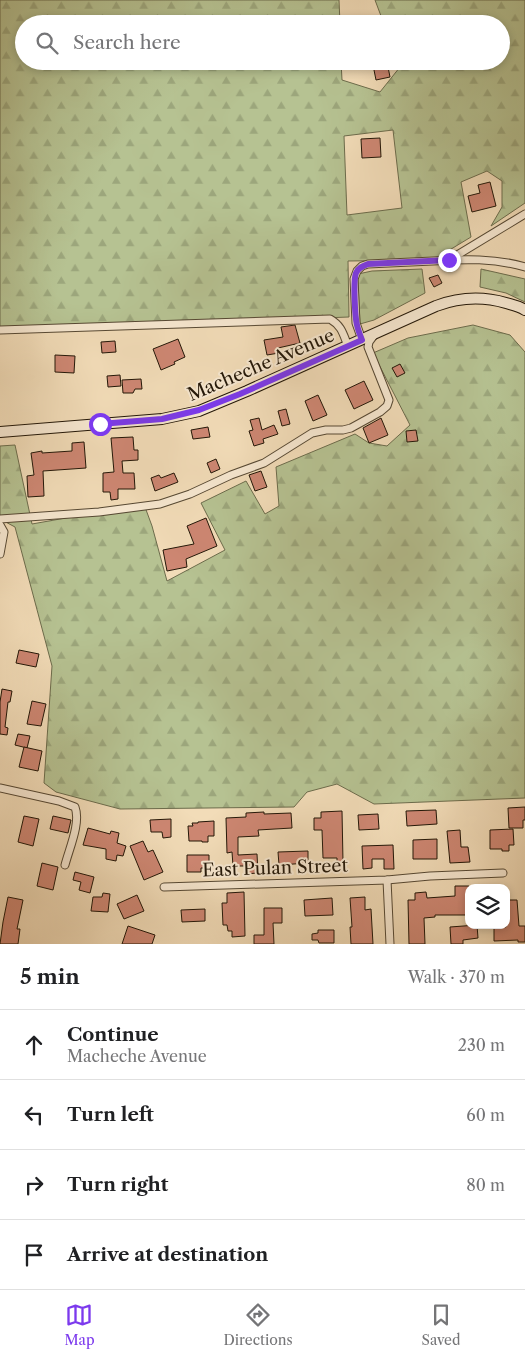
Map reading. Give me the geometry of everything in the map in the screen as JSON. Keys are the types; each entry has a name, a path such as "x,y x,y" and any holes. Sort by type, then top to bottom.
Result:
{"main road":[{"name":"Macheche Avenue","path":"0,432 140,422 181,416 219,403 450,301 466,298 495,300 525,310"}],"street":[{"path":"449,260 525,214"},
{"path":"362,340 356,323 354,279 357,271 362,266 368,264 449,260 488,260 513,263 525,267"},
{"path":"0,330 330,319 342,329 348,346"},
{"path":"0,520 99,512 160,504 190,494 230,475 264,463 312,432 351,428 380,412 387,406 389,400 368,347 375,334"},
{"path":"0,525 4,532 0,554"},
{"path":"0,788 75,807 77,815 76,824 65,864"},
{"name":"East Pulan Street","path":"164,887 387,880 503,873"},
{"path":"387,880 390,944"}],"green space":[{"path":"0,0 339,0 340,15 15,15 15,70 341,70 342,80 380,92 398,70 510,70 510,15 381,15 375,0 525,0 525,203 491,226 502,207 502,181 487,171 461,182 471,237 433,260 348,261 349,317 0,330","holes":["393,130 402,208 347,215 344,136"]},
{"path":"422,269 425,293 374,320 360,324 358,274 372,271"},
{"path":"481,269 525,279 525,302 506,293 480,287"},
{"path":"473,325 510,335 525,352 525,798 374,804 337,784 307,792 294,807 120,809 56,792 44,783 52,666 15,527 0,519 0,446 15,445 32,524 116,509 145,507 167,581 225,550 201,503 246,481 265,514 279,506 276,467 355,434 369,443 387,446 410,425 373,353 408,338"}],"building":[{"path":"374,70 389,70 390,77 376,80"},
{"path":"380,138 381,157 362,158 361,139"},
{"path":"490,182 496,206 472,212 468,196 480,193 478,185"},
{"path":"438,275 442,283 434,287 429,278"},
{"path":"295,325 300,343 278,348 279,353 267,355 264,340 283,337 281,327"},
{"path":"178,339 185,357 161,370 153,349"},
{"path":"115,341 116,352 102,353 101,342"},
{"path":"55,355 75,356 74,373 55,372"},
{"path":"400,364 405,373 397,377 392,368"},
{"path":"120,375 121,386 108,387 107,376"},
{"path":"141,379 142,389 135,389 133,393 123,393 122,380"},
{"path":"364,381 373,400 354,409 345,390"},
{"path":"318,395 327,415 313,421 305,401"},
{"path":"286,409 290,424 282,426 278,411"},
{"path":"259,418 262,430 274,425 278,434 263,439 264,443 254,446 249,431 253,430 250,420"},
{"path":"381,418 388,435 369,443 363,428"},
{"path":"208,427 210,437 193,439 191,430"},
{"path":"416,430 418,441 407,442 406,431"},
{"path":"133,437 134,450 138,450 138,460 122,461 123,473 134,473 135,489 118,489 118,499 111,500 110,492 103,492 103,473 114,472 111,438"},
{"path":"84,442 86,468 43,471 44,496 28,497 27,476 34,475 31,453 72,451 72,443"},
{"path":"216,459 220,469 211,473 207,463"},
{"path":"261,471 267,487 255,491 249,475"},
{"path":"174,473 178,482 155,491 151,478 159,475 161,478"},
{"path":"206,518 217,546 186,559 187,567 167,571 163,550 194,544 187,526"},
{"path":"19,650 39,654 36,667 16,663"},
{"path":"2,689 12,691 10,702 8,702 5,727 8,728 7,735 0,734"},
{"path":"32,701 46,704 41,726 27,724"},
{"path":"18,734 30,736 27,748 15,745"},
{"path":"24,747 42,751 38,771 19,767"},
{"path":"525,807 523,828 509,828 508,808"},
{"path":"436,810 437,824 407,826 406,811"},
{"path":"342,811 343,862 337,862 337,858 323,858 322,830 314,830 314,818 321,818 321,812"},
{"path":"264,812 264,814 291,813 292,828 258,830 259,836 238,837 238,855 257,854 258,873 245,874 245,866 233,866 232,852 227,853 226,818 246,817 246,813"},
{"path":"378,814 379,829 359,830 358,815"},
{"path":"24,816 39,819 33,846 18,842"},
{"path":"53,816 71,820 68,833 50,829"},
{"path":"171,819 171,837 163,838 162,832 151,832 150,820"},
{"path":"214,821 214,836 208,836 208,842 189,841 188,826 193,826 192,823"},
{"path":"88,828 110,834 111,831 119,833 117,843 126,846 123,856 117,855 116,861 106,859 106,849 83,845"},
{"path":"513,829 514,845 509,845 509,851 490,849 490,830"},
{"path":"460,830 461,847 468,847 470,862 450,863 447,831"},
{"path":"437,839 437,859 413,859 413,840"},
{"path":"143,841 148,852 153,850 163,872 144,880 130,846"},
{"path":"393,845 394,869 384,869 384,859 372,859 372,868 363,869 362,846"},
{"path":"308,851 308,863 279,865 278,852"},
{"path":"187,855 209,855 209,868 201,868 201,872 187,872"},
{"path":"42,863 58,867 53,890 37,886"},
{"path":"75,872 94,877 90,893 79,890 81,882 73,880"},
{"path":"455,886 465,886 465,915 435,915 435,917 424,918 425,944 409,944 408,900 415,900 415,893 426,892 427,898 455,896"},
{"path":"244,892 245,936 232,937 232,931 228,931 227,925 223,925 222,903 227,903 227,893"},
{"path":"103,893 110,894 108,912 91,911 93,897 102,897"},
{"path":"137,895 144,911 124,919 117,904"},
{"path":"8,897 23,900 17,929 20,929 18,944 0,944"},
{"path":"365,897 365,910 371,909 373,944 351,944 350,898"},
{"path":"332,898 333,915 305,916 304,900"},
{"path":"510,900 517,900 519,926 525,926 525,942 518,942 518,940 494,941 494,929 510,929"},
{"path":"264,908 282,908 282,923 273,923 274,944 254,944 254,935 264,935"},
{"path":"205,909 205,921 182,922 181,910"},
{"path":"128,926 155,935 152,944 122,944"},
{"path":"465,926 465,929 477,929 478,938 463,940 463,944 451,944 450,927"},
{"path":"318,930 334,930 334,943 319,943 318,940 312,940 312,934 318,933"}],"route":[{"path":"100,424 140,422 181,416 219,403 362,340 356,323 354,279 357,271 362,266 368,264 449,260"}]}
